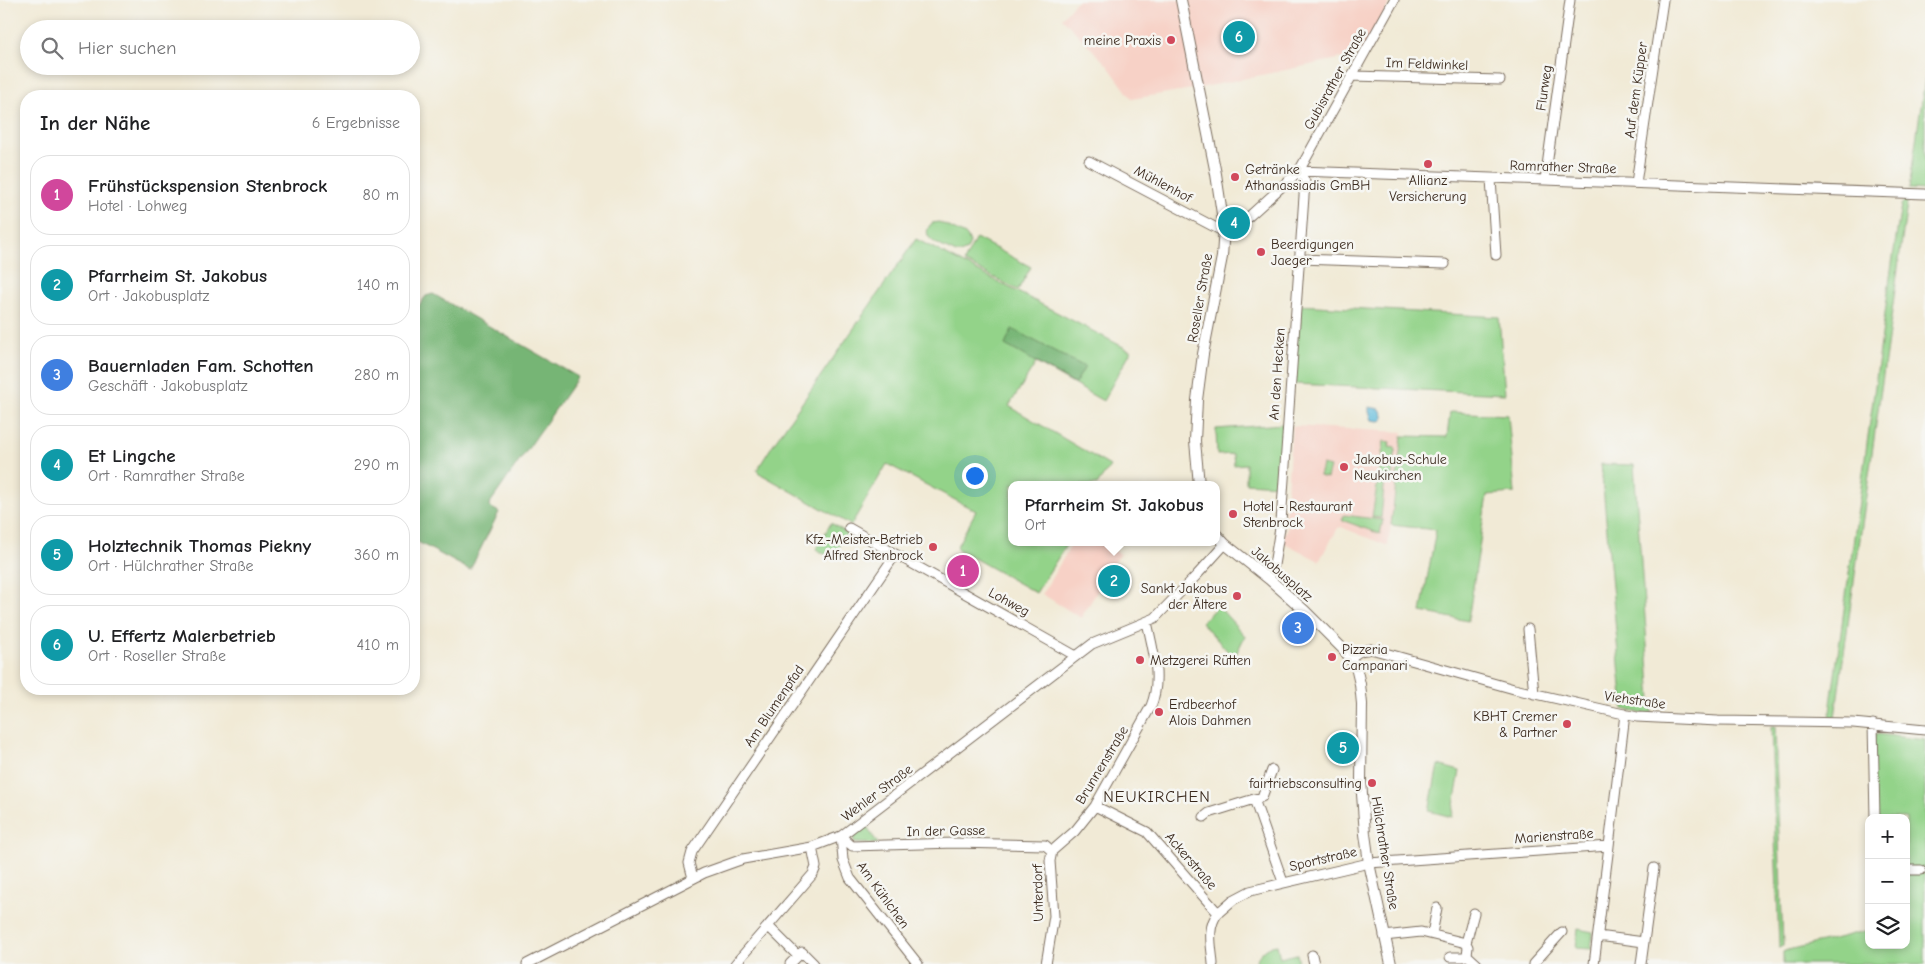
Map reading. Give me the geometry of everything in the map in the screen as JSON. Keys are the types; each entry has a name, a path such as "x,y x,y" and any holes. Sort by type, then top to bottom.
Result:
{"street":[{"name":"Roseller Straße","path":"1181,0 1215,165 1224,232 1222,257 1197,395 1195,441 1199,481"},
{"name":"Gubisrather Straße","path":"1300,171 1394,0"},
{"name":"Flurweg","path":"1545,180 1570,0"},
{"name":"Auf dem Küpper","path":"1636,184 1663,0"},
{"name":"Im Feldwinkel","path":"1352,76 1500,80"},
{"name":"Mühlenhof","path":"1089,161 1224,232"},
{"path":"1224,232 1232,231 1240,226 1300,171"},
{"name":"Ramrather Straße","path":"1300,171 1925,194"},
{"name":"An den Hecken","path":"1269,579 1274,565 1281,522 1305,182 1300,171"},
{"path":"1490,179 1496,255"},
{"path":"1300,259 1445,264"},
{"name":"Lohweg","path":"849,528 1076,656"},
{"path":"1148,622 1158,616 1225,544 1220,538"},
{"name":"Jakobusplatz","path":"1225,544 1269,579 1339,644 1350,658"},
{"name":"Am Blumenpfad","path":"693,878 689,860 692,852 895,555"},
{"name":"Wehler Straße","path":"527,964 693,878 743,859 812,846 841,836 1098,640 1148,622"},
{"name":"Brunnenstraße","path":"1052,851 1075,831 1095,806 1148,713 1156,692 1157,674 1148,622"},
{"path":"1528,629 1534,694"},
{"name":"Viehstraße","path":"1350,658 1360,651 1371,649 1534,694 1650,718 1873,724 1925,730"},
{"name":"Hülchrather Straße","path":"1350,658 1358,672 1362,696 1361,781 1370,863 1391,964"},
{"name":"Marienstraße","path":"1370,863 1609,846 1625,714"},
{"path":"1873,724 1875,814"},
{"path":"1204,817 1209,813 1262,797 1272,770"},
{"name":"Sportstraße","path":"1254,799 1283,882"},
{"name":"Ackerstraße","path":"1095,806 1147,832 1218,913"},
{"name":"In der Gasse","path":"841,836 852,846 955,843 1045,845 1052,851"},
{"name":"Am Kühlchen","path":"841,836 843,860 850,878 918,964"},
{"path":"735,964 814,872 816,864 812,846"},
{"path":"1594,964 1609,846"},
{"name":"Unterdorf","path":"1046,964 1054,916 1050,861 1052,851"},
{"name":"Sportstraße","path":"1218,913 1244,893 1283,882 1370,863"},
{"path":"1641,964 1654,868"},
{"path":"1910,870 1921,870"},
{"path":"1432,934 1437,908"},
{"path":"1213,964 1211,928 1213,920 1218,913"},
{"path":"1467,955 1468,947 1466,943 1474,913"},
{"path":"768,926 798,956"},
{"path":"1384,936 1421,932 1466,943"},
{"path":"1533,964 1562,932"},
{"path":"1598,936 1644,942"},
{"path":"790,964 802,952 814,964"},
{"path":"1450,957 1463,958 1467,955"},
{"path":"1467,955 1476,964"}],"shaded area":[{"path":"1077,0 1391,0 1362,54 1204,87 1132,99 1108,66 1062,18"},
{"name":"Jakobus-Schule Neukirchen","path":"1292,426 1403,432 1388,546 1341,527 1338,528 1319,561 1281,541 1291,520 1285,516"},
{"path":"1071,546 1107,546 1120,554 1081,618 1042,594"}],"green space":[{"path":"1925,78 1925,190 1909,189"},
{"path":"1908,197 1835,717 1829,718 1891,270 1901,205"},
{"path":"939,222 967,236 970,243 967,250 956,253 939,245 930,238 927,234 928,229 932,223"},
{"path":"976,238 1031,267 1018,290 964,262"},
{"path":"916,239 1131,351 1103,401 1036,363 1009,406 1110,466 1100,481 1008,481 1008,546 1065,546 1036,593 956,548 976,511 887,464 851,525 759,473 757,470"},
{"path":"433,294 578,377 488,506 499,512 470,570 420,543 420,304 426,296"},
{"path":"1300,305 1499,317 1505,394 1294,384"},
{"path":"1012,329 1085,367 1075,384 1005,345"},
{"path":"1450,412 1508,415 1515,493 1487,495 1468,621 1421,612 1436,530 1391,525 1402,436 1447,437"},
{"path":"1283,424 1279,485 1246,483 1246,464 1234,465 1233,454 1217,455 1216,429"},
{"path":"1384,441 1390,442 1389,447 1396,448 1392,478 1385,477 1381,518 1372,517"},
{"path":"1601,464 1634,465 1652,714 1643,714 1623,709"},
{"path":"1322,465 1330,467 1327,478 1319,476"},
{"path":"1344,515 1383,520 1380,534 1342,520"},
{"path":"831,523 847,533 832,558 816,549"},
{"path":"1218,606 1245,636 1234,658 1201,622"},
{"path":"1771,727 1775,727 1783,946 1779,947"},
{"path":"1870,733 1925,740 1925,964 1783,964 1783,952 1785,951 1865,931 1865,949 1910,949 1910,814 1873,814"},
{"path":"1438,765 1460,771 1452,817 1429,811"},
{"path":"866,825 878,844 855,843 854,834"},
{"path":"1578,929 1593,932 1591,949 1576,948"},
{"path":"1277,945 1280,958 1297,954 1299,964 1255,964 1263,951"}],"water":[{"path":"1369,407 1380,409 1383,420 1372,420"}],"place":[{"name":"U. Effertz Malerbetrieb","path":"1239,37"},
{"name":"meine Praxis","path":"1171,40"},
{"name":"Allianz Versicherung","path":"1428,164"},
{"name":"Getränke Athanassiadis GmBH","path":"1235,177"},
{"name":"Et Lingche","path":"1234,223"},
{"name":"Beerdigungen Jaeger","path":"1261,252"},
{"name":"Jakobus-Schule Neukirchen","path":"1344,467"},
{"name":"Hotel - Restaurant Stenbrock","path":"1233,514"},
{"name":"Kfz.-Meister-Betrieb Alfred Stenbrock","path":"933,547"},
{"name":"Frühstückspension Stenbrock","path":"963,571"},
{"name":"Pfarrheim St. Jakobus","path":"1114,581"},
{"name":"Sankt Jakobus der Ältere","path":"1237,596"},
{"name":"Bauernladen Fam. Schotten","path":"1298,628"},
{"name":"Pizzeria Campanari","path":"1332,657"},
{"name":"Metzgerei Rütten","path":"1140,660"},
{"name":"Erdbeerhof Alois Dahmen","path":"1159,712"},
{"name":"KBHT Cremer & Partner","path":"1567,724"},
{"name":"Holztechnik Thomas Piekny","path":"1343,748"},
{"name":"fairtriebsconsulting","path":"1372,783"}],"district":[{"name":"NEUKIRCHEN","path":"1157,797"}]}
